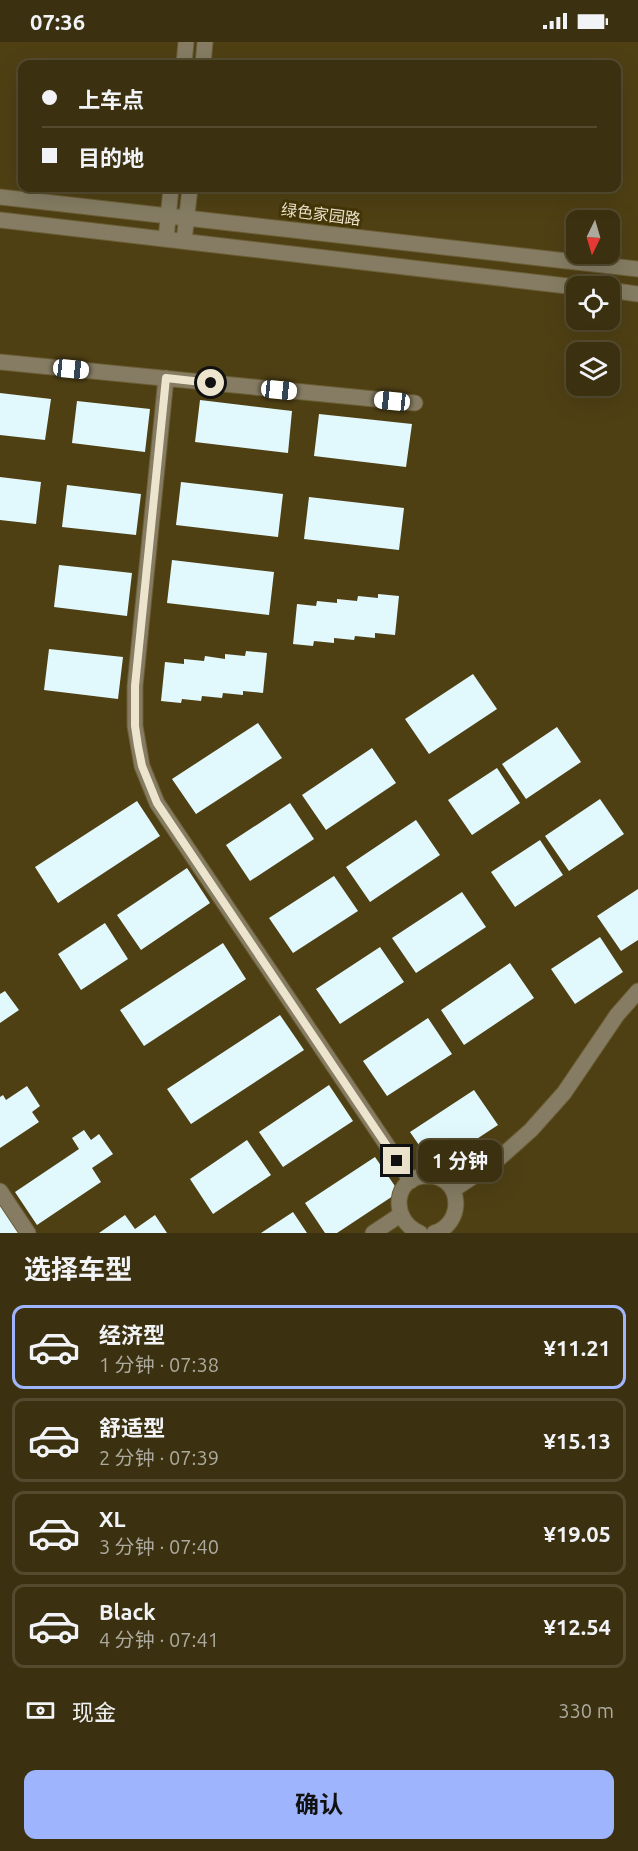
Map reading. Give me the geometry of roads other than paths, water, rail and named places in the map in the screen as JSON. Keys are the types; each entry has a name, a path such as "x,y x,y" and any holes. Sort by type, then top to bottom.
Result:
{"street":[{"path":"184,60 186,42"},
{"path":"203,60 205,42"},
{"path":"166,239 171,192"},
{"path":"184,241 190,192"},
{"name":"绿色家园路","path":"0,197 638,269"},
{"path":"0,220 566,286"},
{"path":"620,292 638,294"},
{"path":"0,362 415,403"},
{"path":"166,378 135,686 135,726 142,766 157,803 411,1181"},
{"path":"453,1190 494,1163 531,1130 564,1093 617,1015 638,991"},
{"path":"420,1233 412,1230 400,1215 399,1196 411,1181 429,1176 439,1178 453,1190 457,1209 448,1226 434,1233"},
{"path":"0,1191 28,1233"},
{"path":"373,1233 400,1215"}]}
